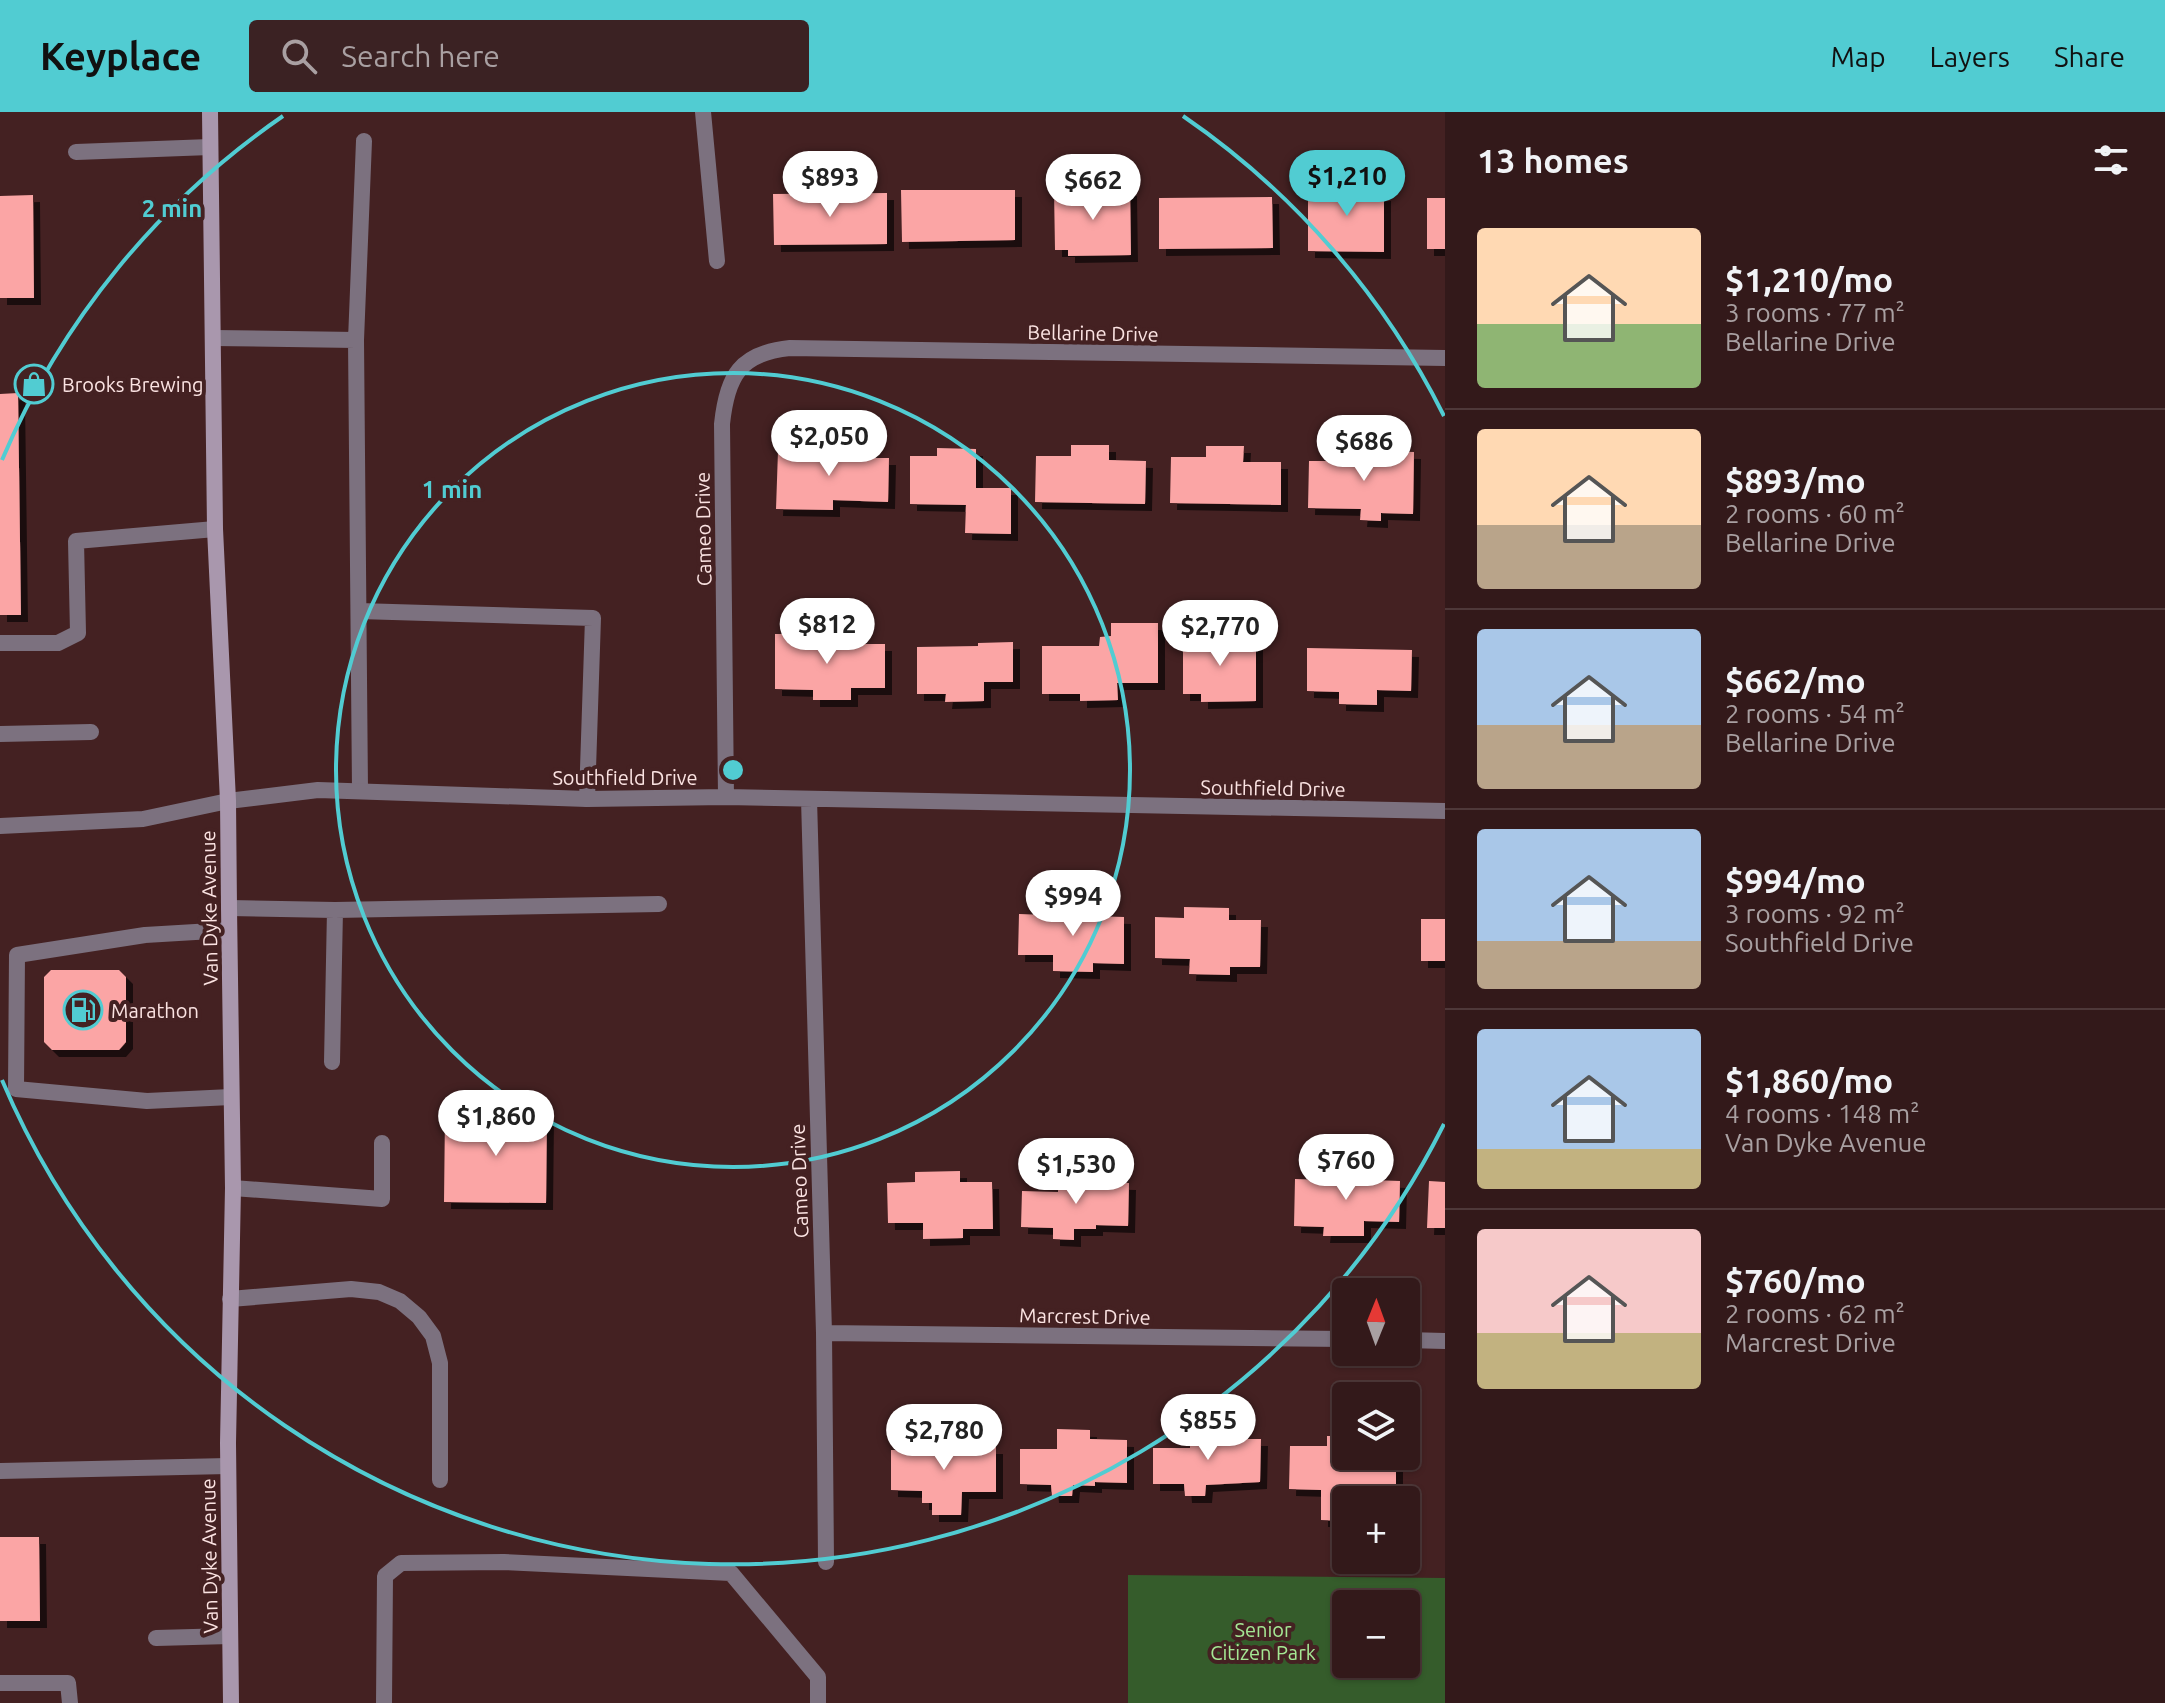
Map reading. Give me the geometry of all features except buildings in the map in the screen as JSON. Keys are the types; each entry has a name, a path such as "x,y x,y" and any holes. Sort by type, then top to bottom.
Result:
{"main road":[{"name":"Van Dyke Avenue","path":"210,112 215,529 228,801 233,1188 228,1466 231,1703"}],"street":[{"path":"703,112 717,261"},
{"path":"360,791 356,340 364,141"},
{"path":"76,152 210,147"},
{"path":"213,338 356,340"},
{"name":"Bellarine Drive","path":"744,363 773,350 790,348 1445,358"},
{"name":"Cameo Drive","path":"726,797 722,424 729,387 744,363"},
{"path":"0,643 58,643 78,633 76,541 215,529"},
{"path":"359,611 593,618 587,799"},
{"path":"0,734 91,732"},
{"name":"Southfield Drive","path":"0,826 143,819 228,801 318,790 587,799 726,797 1445,811"},
{"name":"Cameo Drive","path":"809,799 824,1333 826,1562"},
{"path":"229,908 335,910 659,904"},
{"path":"332,1062 335,910"},
{"path":"229,930 145,935 17,955 16,1089 147,1101 231,1097"},
{"path":"233,1188 382,1199 382,1143"},
{"path":"230,1299 351,1289 379,1292 400,1301 419,1317 433,1336 440,1363 440,1480"},
{"name":"Marcrest Drive","path":"824,1333 1332,1339"},
{"path":"1420,1340 1445,1341"},
{"path":"0,1471 228,1466"},
{"path":"384,1703 385,1576 401,1563 504,1562 731,1573 818,1677 818,1703"},
{"path":"156,1638 230,1636"},
{"path":"0,1683 68,1683 70,1703"}],"green space":[{"name":"Senior Citizen Park","path":"1128,1575 1445,1578 1445,1703 1128,1703"}],"place":[{"name":"Brooks Brewing","path":"34,384"},
{"name":"Marathon","path":"83,1010"}]}
